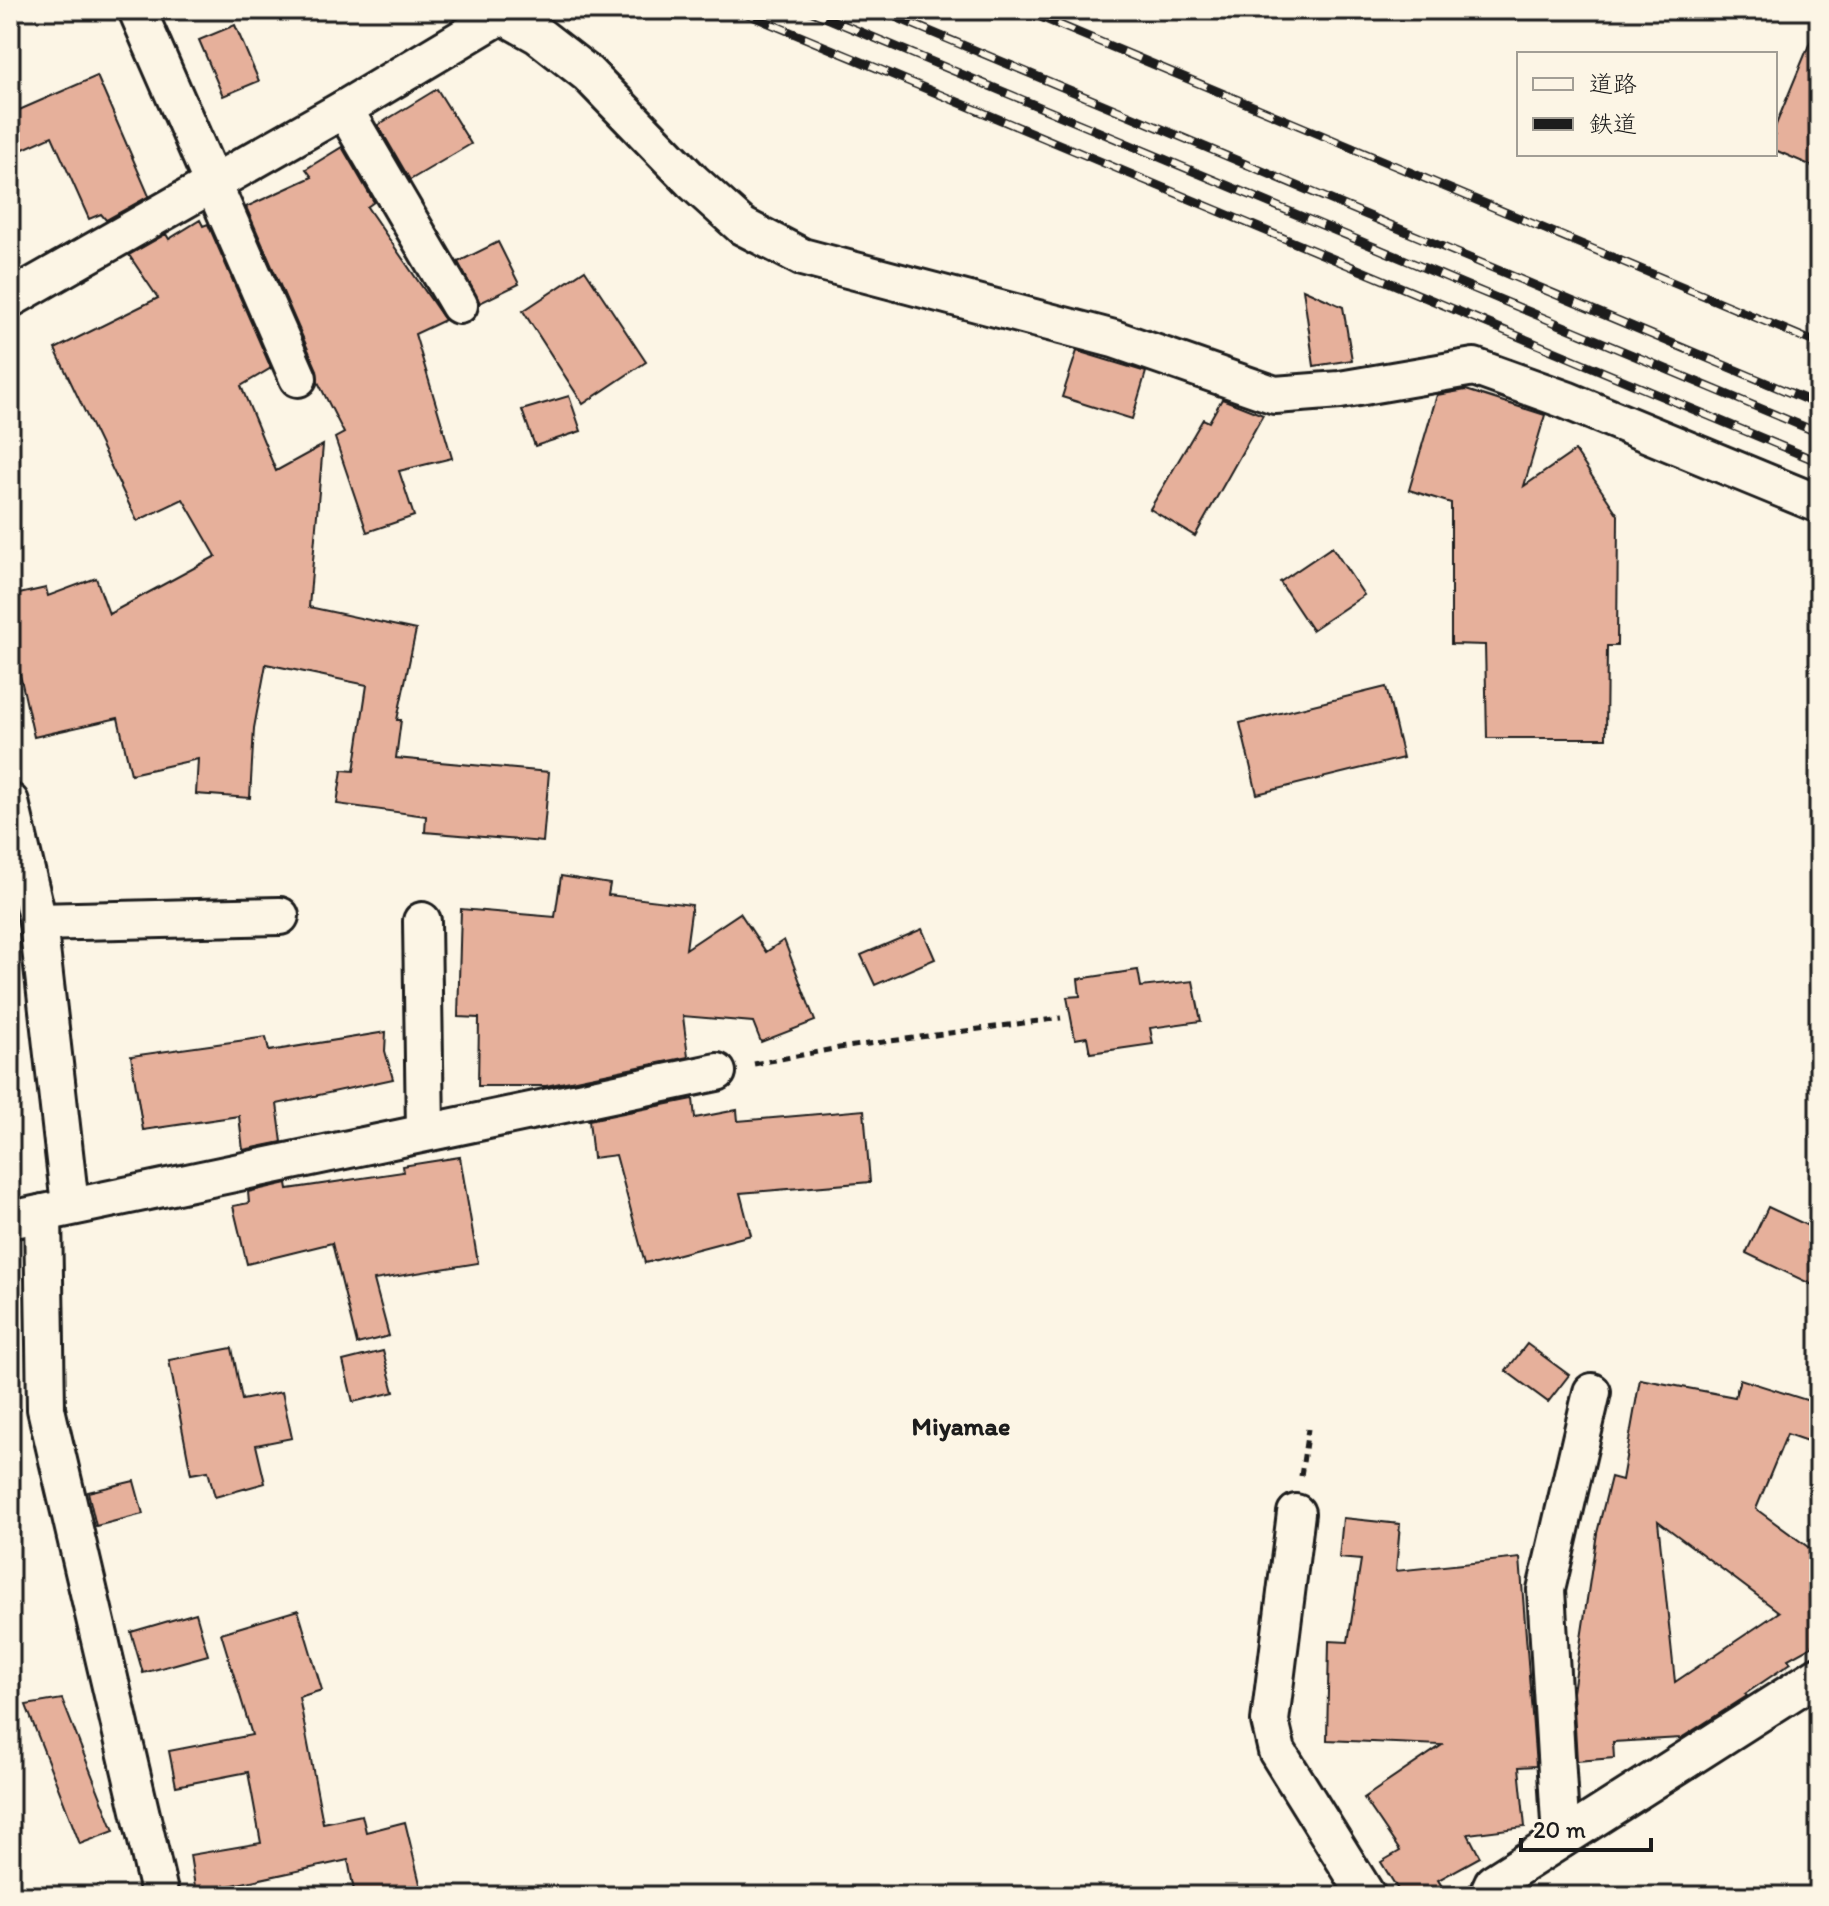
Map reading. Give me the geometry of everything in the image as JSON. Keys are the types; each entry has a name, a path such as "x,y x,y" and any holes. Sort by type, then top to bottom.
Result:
{"street":[{"path":"137,10 298,378"},
{"path":"10,299 344,109 498,12 538,35 588,74 692,181 742,226 802,257 1114,339 1275,395 1327,392 1474,367 1566,400 1819,504"},
{"path":"344,109 459,305"},
{"path":"10,802 38,922 46,1409 160,1896"},
{"path":"38,922 280,916"},
{"path":"422,921 425,1132"},
{"path":"41,1213 717,1072"},
{"path":"1561,1839 1546,1590 1592,1392"},
{"path":"1296,1513 1270,1721 1277,1751 1367,1896"},
{"path":"1487,1896 1493,1883 1819,1675"}],"path":[{"path":"717,1072 839,1048 1061,1018"}],"building":[{"path":"1819,23 1819,169 1777,151 1777,122"},
{"path":"235,25 259,81 223,96 199,40"},
{"path":"97,76 149,196 106,220 101,214 89,219 52,136 10,155 10,114"},
{"path":"437,89 471,144 410,180 378,125"},
{"path":"342,147 374,202 367,207 445,320 415,334 452,458 399,471 414,516 367,532 335,438 344,433 318,382 317,370 246,207 312,177 306,169"},
{"path":"200,220 203,226 208,224 271,368 241,386 276,471 323,445 309,607 416,630 397,720 401,720 396,758 549,772 543,842 425,832 426,816 337,804 342,770 354,771 367,685 266,664 254,728 250,798 196,794 198,759 131,774 118,718 34,737 10,630 10,596 46,588 48,596 96,578 109,614 216,556 183,499 137,521 55,349 158,298 129,255 166,234 169,239"},
{"path":"498,242 519,284 480,303 458,262"},
{"path":"585,270 646,362 583,404 523,311"},
{"path":"1303,289 1343,307 1352,360 1314,366"},
{"path":"1077,351 1146,372 1132,419 1062,397"},
{"path":"1466,390 1545,415 1524,486 1575,451 1618,515 1617,646 1607,646 1606,738 1487,738 1485,645 1451,644 1451,503 1409,490 1437,395"},
{"path":"569,396 581,431 535,446 522,410"},
{"path":"1222,399 1263,415 1195,536 1150,509 1203,419 1209,422"},
{"path":"1332,547 1364,595 1312,630 1280,582"},
{"path":"1386,687 1403,758 1257,794 1240,723"},
{"path":"561,876 610,884 608,895 692,905 686,949 740,913 766,952 784,940 815,1021 761,1042 753,1022 683,1016 688,1057 546,1086 478,1086 479,1018 458,1017 461,909 555,917"},
{"path":"922,929 935,959 875,985 861,955"},
{"path":"1138,970 1141,987 1193,981 1201,1021 1150,1028 1153,1044 1090,1053 1087,1037 1075,1039 1067,997 1080,996 1078,979"},
{"path":"386,1032 385,1051 393,1079 277,1104 282,1142 243,1150 239,1116 143,1130 131,1056 266,1037 269,1051"},
{"path":"693,1099 695,1118 737,1110 738,1121 864,1110 870,1182 740,1193 751,1235 645,1263 616,1155 593,1158 589,1120"},
{"path":"460,1157 478,1263 374,1280 389,1336 357,1344 332,1243 247,1264 233,1206 249,1203 248,1192 287,1183 288,1189 403,1172 402,1166"},
{"path":"1768,1207 1819,1231 1819,1288 1746,1253"},
{"path":"1527,1344 1569,1375 1548,1402 1506,1371"},
{"path":"232,1348 242,1400 282,1392 292,1438 256,1445 265,1483 215,1497 208,1471 191,1474 169,1360"},
{"path":"383,1351 394,1392 353,1402 343,1361"},
{"path":"1640,1379 1735,1397 1740,1379 1819,1404 1819,1445 1787,1434 1756,1509 1819,1555 1819,1642 1788,1659 1791,1663 1745,1694 1747,1696 1681,1738 1613,1742 1614,1758 1577,1761 1573,1692 1597,1533 1611,1477 1622,1480","holes":["1658,1521 1779,1612 1675,1682"]},
{"path":"134,1481 143,1514 96,1526 88,1492"},
{"path":"1343,1518 1400,1524 1396,1571 1520,1558 1536,1766 1519,1767 1525,1827 1468,1834 1480,1857 1438,1880 1448,1896 1402,1896 1381,1862 1400,1851 1364,1798 1442,1745 1327,1740 1329,1641 1348,1642 1361,1560 1339,1558"},
{"path":"298,1610 322,1690 299,1697 323,1823 362,1815 366,1832 405,1822 423,1896 355,1896 348,1860 196,1893 190,1855 261,1843 248,1772 176,1786 169,1751 252,1735 221,1633"},
{"path":"196,1613 208,1655 143,1673 131,1632"},
{"path":"62,1699 114,1831 80,1844 26,1705"}],"railway":[{"path":"738,10 1819,462"},
{"path":"808,10 1819,433"},
{"path":"879,10 1819,405"},
{"path":"1024,10 1819,344"}],"district":[{"name":"Miyamae","path":"961,1426"}]}
